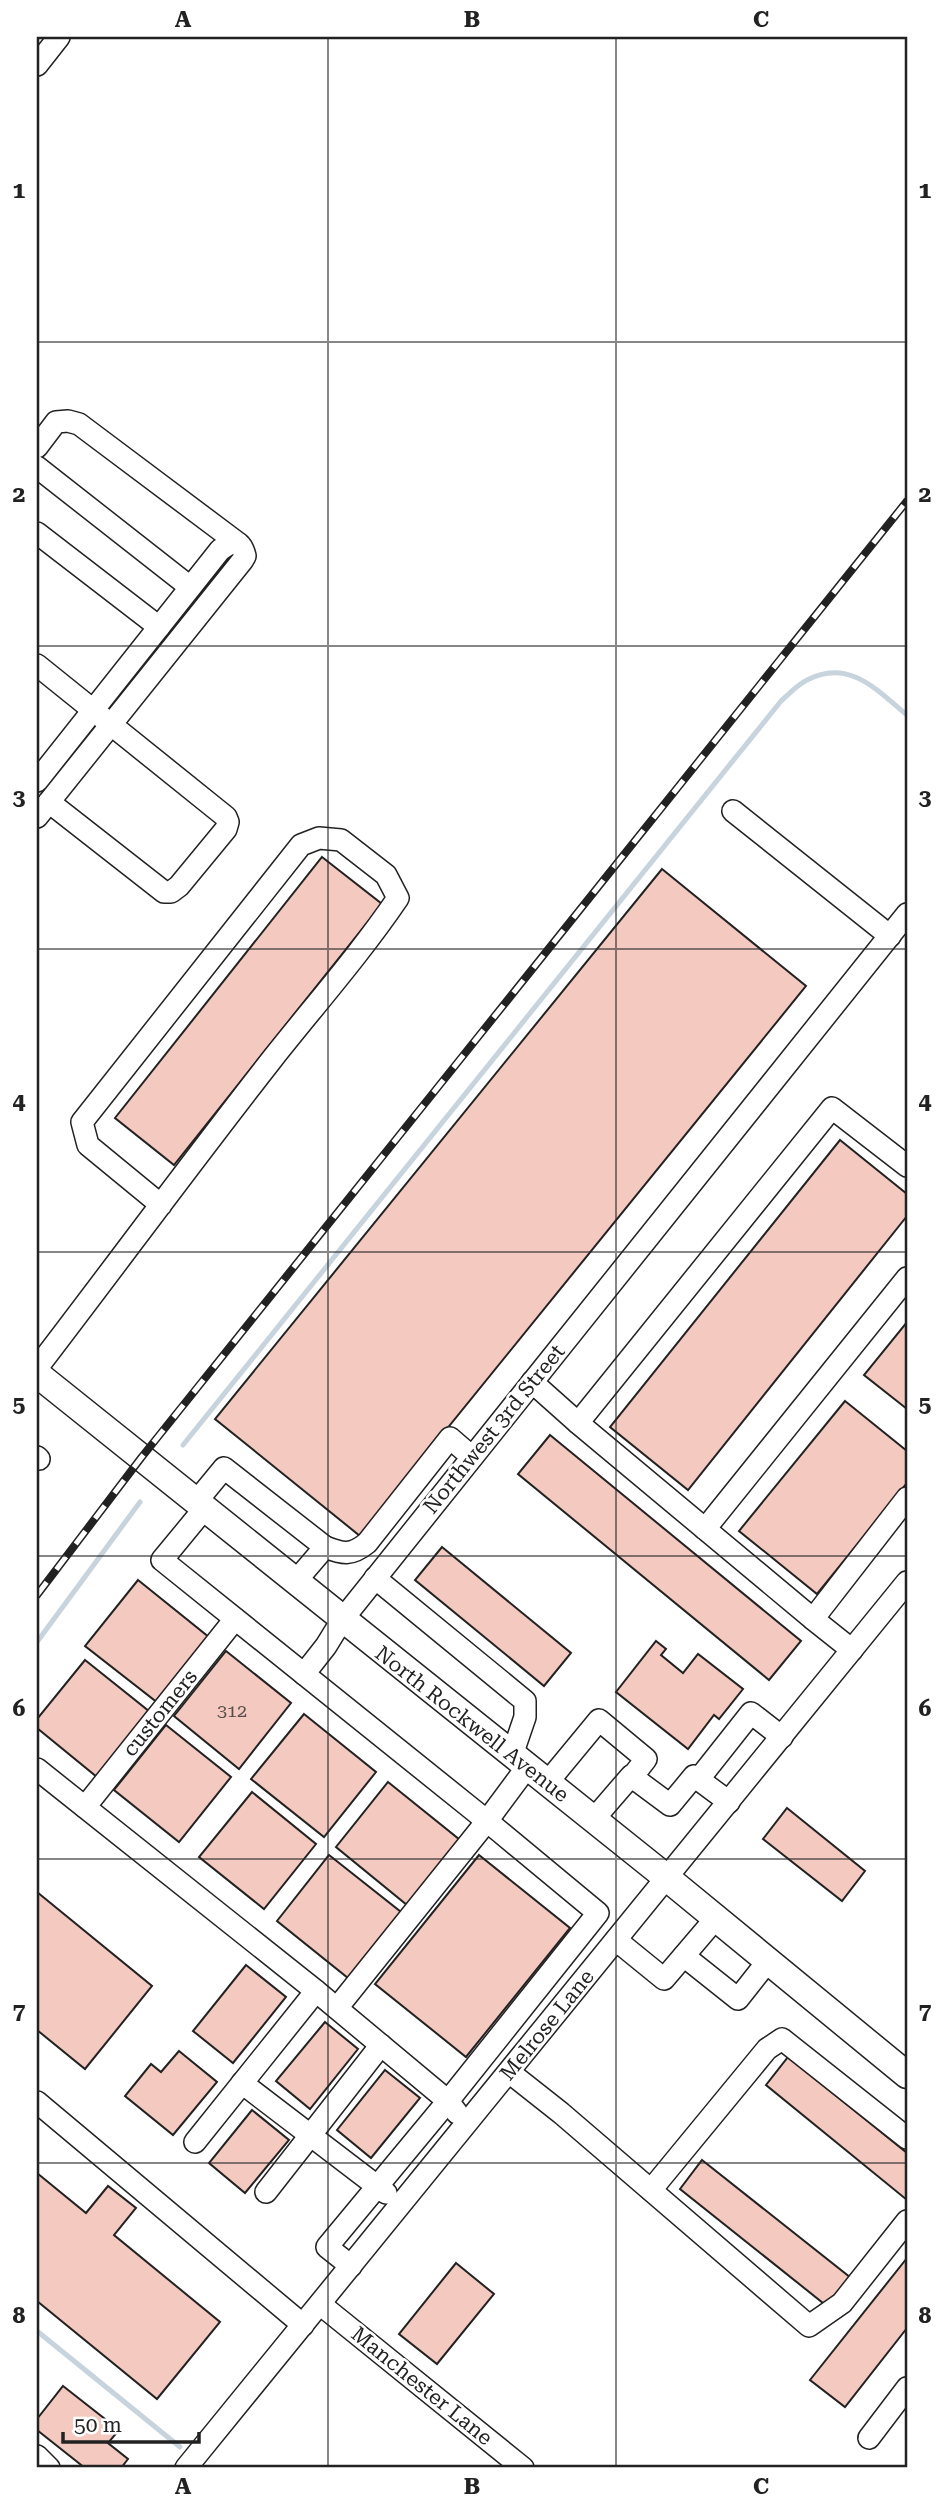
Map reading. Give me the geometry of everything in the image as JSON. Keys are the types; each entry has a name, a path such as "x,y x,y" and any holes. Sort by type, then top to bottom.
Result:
{"main road":[{"name":"North Rockwell Avenue","path":"37,1374 667,1878 907,2075"}],"street":[{"path":"37,65 59,37"},
{"path":"37,447 56,422 79,424 243,547 245,556 242,561 110,724 43,809 164,892 171,892 179,886 229,822 226,817 110,724 37,665"},
{"path":"37,467 190,587"},
{"path":"37,533 159,627"},
{"path":"37,781 220,550 228,544 239,544"},
{"path":"733,811 890,936"},
{"path":"37,1368 161,1206 274,1058 372,936 398,898 386,875 341,840 319,838 301,845 82,1122 88,1145 161,1206"},
{"name":"Northwest 3rd Street","path":"304,1674 375,1578 907,914"},
{"path":"578,1423 832,1108 907,1166"},
{"path":"705,1529 907,1278"},
{"path":"532,1382 852,1650"},
{"path":"472,1457 450,1438 367,1543 355,1553 344,1555 325,1547 224,1468 162,1560 598,1913 664,1979 716,1918"},
{"path":"813,1619 907,1498"},
{"path":"295,1583 325,1547"},
{"path":"375,1578 525,1702 529,1769"},
{"name":"Melrose Lane","path":"187,2468 907,1581"},
{"name":"customers","path":"85,1807 236,1619"},
{"path":"698,1780 751,1713 782,1737"},
{"path":"337,2008 529,1769 599,1720 646,1759 593,1820"},
{"path":"37,1769 337,2008 448,2101 466,2126"},
{"path":"632,1777 670,1805 694,1776 729,1802"},
{"path":"351,2266 327,2248 598,1913"},
{"path":"684,1956 738,1999 768,1961"},
{"path":"552,1968 577,1989"},
{"path":"195,2142 316,1991"},
{"path":"651,2190 767,2049 782,2039 907,2138"},
{"path":"266,2192 381,2046"},
{"path":"509,2073 561,2113 809,2326 842,2303 907,2221"},
{"path":"242,2083 401,2205"},
{"path":"37,2102 303,2325"},
{"name":"Manchester Lane","path":"320,2304 523,2468"},
{"path":"869,2438 907,2388"},
{"path":"37,2456 49,2468"}],"building":[{"path":"322,857 382,904 174,1165 115,1118"},
{"path":"662,869 806,986 360,1536 215,1419"},
{"path":"840,1140 907,1194 907,1216 688,1490 610,1427"},
{"path":"907,1322 907,1409 864,1375"},
{"path":"845,1401 907,1451 907,1483 817,1594 739,1531"},
{"path":"550,1435 801,1641 769,1680 518,1474"},
{"path":"442,1547 571,1653 544,1686 415,1580"},
{"path":"138,1580 210,1638 158,1703 85,1646"},
{"path":"656,1641 666,1649 661,1655 683,1673 698,1654 743,1689 719,1719 714,1715 688,1749 616,1692"},
{"path":"226,1651 291,1703 239,1769 174,1716"},
{"path":"85,1660 150,1712 97,1777 37,1728 37,1719"},
{"path":"304,1714 376,1772 324,1837 251,1779"},
{"path":"166,1725 231,1777 179,1842 114,1790"},
{"path":"388,1782 460,1840 407,1905 336,1847"},
{"path":"252,1792 316,1844 264,1909 199,1857"},
{"path":"787,1808 865,1871 842,1901 763,1839"},
{"path":"329,1855 401,1912 348,1978 277,1921"},
{"path":"479,1855 570,1928 466,2057 375,1984"},
{"path":"37,1892 152,1986 85,2069 37,2030"},
{"path":"246,1965 286,1997 233,2063 193,2031"},
{"path":"325,2022 358,2049 310,2109 276,2081"},
{"path":"179,2051 217,2082 173,2135 125,2096 151,2064 161,2072"},
{"path":"788,2057 907,2153 907,2200 766,2085"},
{"path":"385,2070 420,2098 371,2158 337,2130"},
{"path":"252,2110 289,2140 245,2193 209,2163"},
{"path":"702,2160 851,2278 828,2307 680,2189"},
{"path":"37,2173 86,2213 108,2186 136,2208 114,2235 220,2322 157,2399 37,2301"},
{"path":"907,2258 907,2328 845,2407 810,2380"},
{"path":"456,2263 494,2294 437,2364 399,2334"},
{"path":"63,2386 119,2430 108,2443 128,2459 121,2468 85,2468 37,2430 37,2419"}],"waterway":[{"path":"183,1445 781,701 807,680 822,674 836,673 862,680 907,715"},
{"path":"37,1642 140,1502"},
{"path":"37,2331 180,2447"}],"railway":[{"path":"37,1595 141,1458 907,501"}]}
